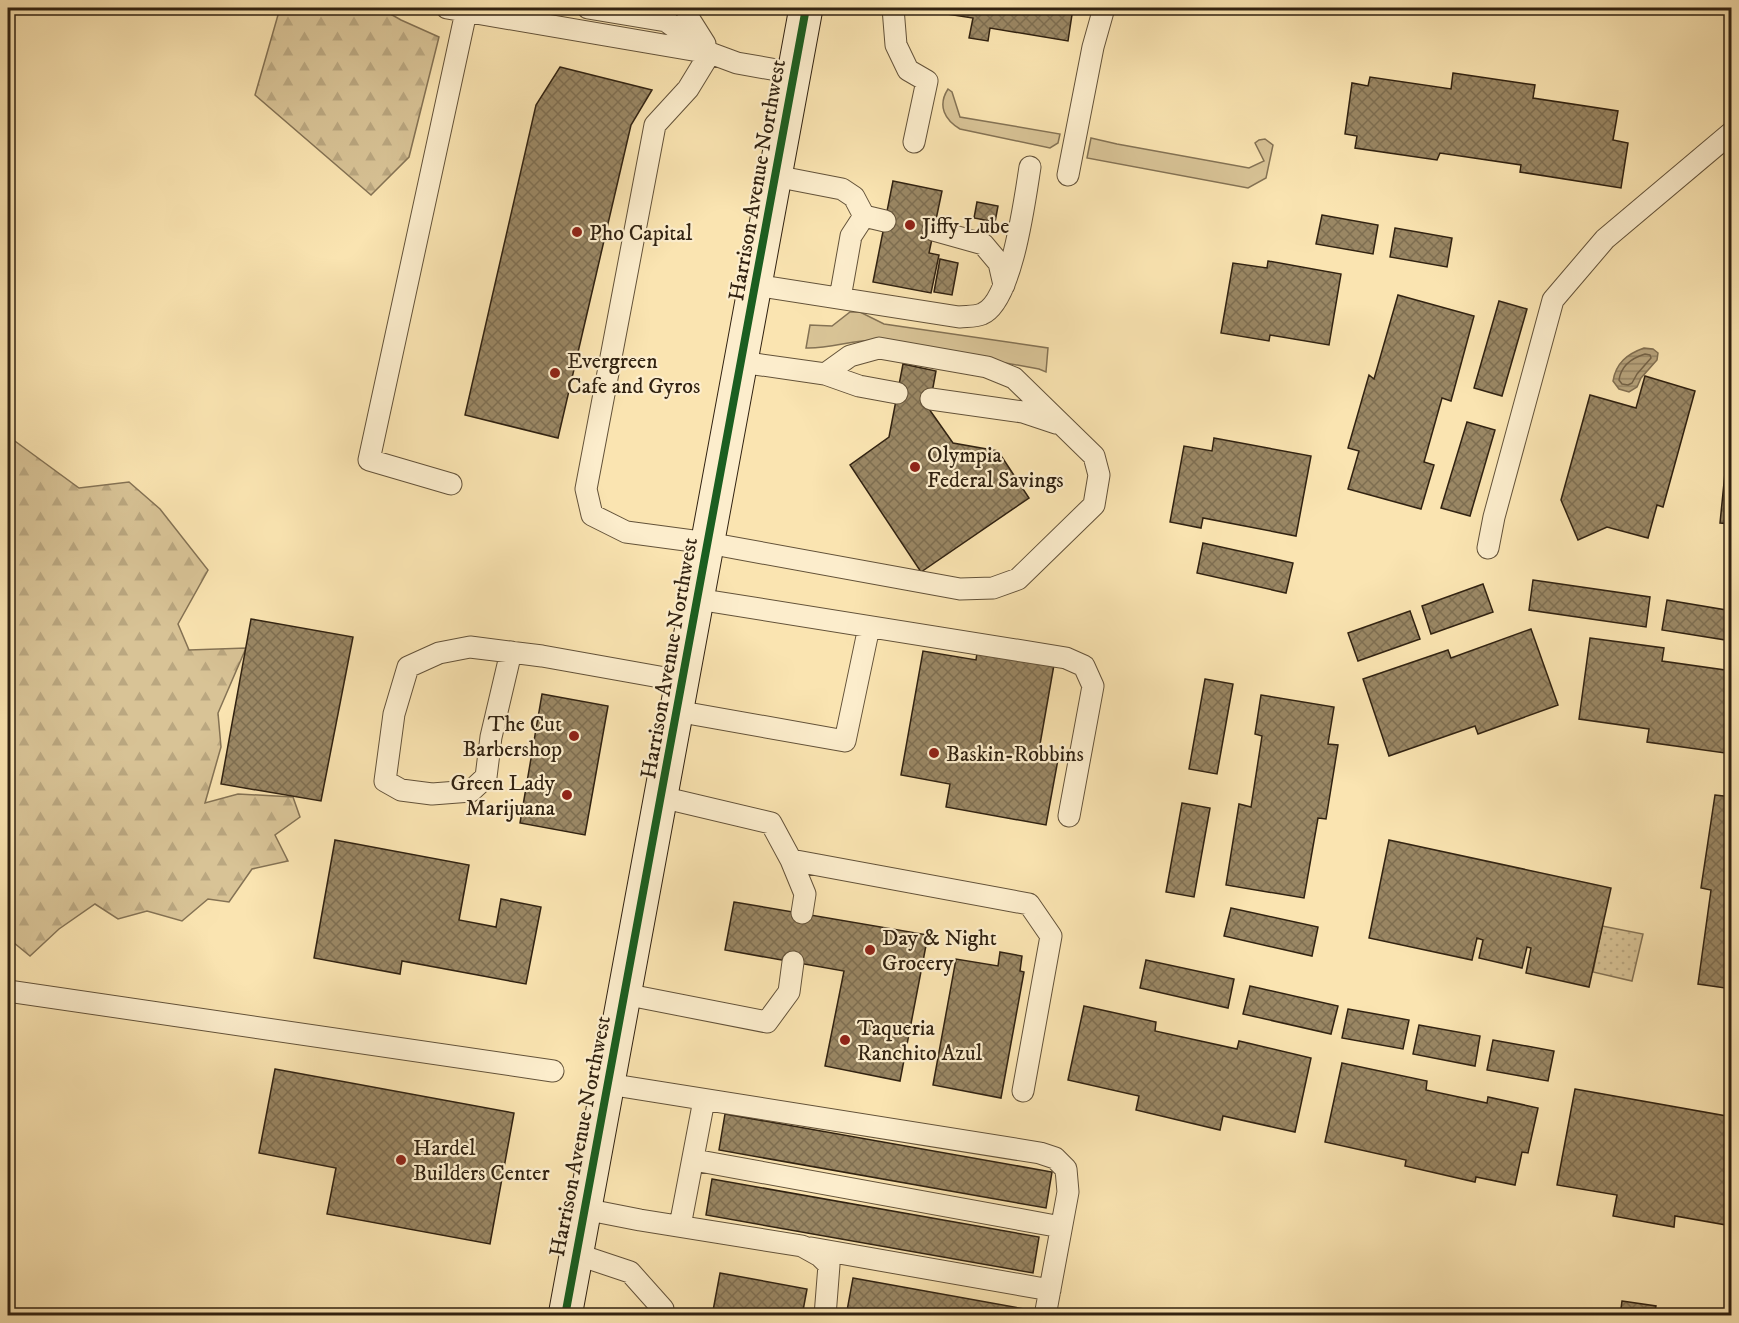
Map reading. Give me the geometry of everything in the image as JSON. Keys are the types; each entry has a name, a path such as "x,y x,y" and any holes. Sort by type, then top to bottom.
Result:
{"main road":[{"name":"Harrison Avenue Northwest","path":"565,1316 806,8"}],"lane":[{"path":"588,8 666,21 710,52"},
{"path":"688,8 688,17 710,52"},
{"path":"893,8 896,45 908,70 927,81 914,142"},
{"path":"1068,175 1093,47 1104,8"},
{"path":"451,484 369,460 456,10 710,52 737,63 794,73"},
{"path":"710,52 688,89 655,125 586,489 592,515 626,532 708,543 960,589 993,588 1018,579 1094,505 1100,475 1094,456 1014,378 987,367 879,348 850,356 825,374"},
{"path":"1488,548 1494,517 1553,300 1605,239 1731,132"},
{"path":"755,285 959,317 982,314 996,303 1004,286 1017,240 1030,167"},
{"path":"775,176 842,189 854,196 864,216"},
{"path":"864,216 885,221"},
{"path":"840,298 851,236 864,216"},
{"path":"933,230 983,244 999,263 1004,286"},
{"path":"741,362 825,374 859,386 897,393"},
{"path":"931,399 1023,412 1059,424"},
{"path":"697,599 1066,658 1084,666 1093,686 1069,816"},
{"path":"511,652 491,737 486,777 471,791 432,794 400,790 385,781 394,714 408,667 439,653 470,647 511,652 845,741 869,627"},
{"path":"661,796 771,824 805,894 802,913"},
{"path":"790,860 1029,904 1051,936 1023,1091"},
{"path":"624,994 767,1022 789,992 793,962"},
{"path":"8,991 553,1071"},
{"path":"608,1084 1040,1153 1055,1158 1066,1168 1068,1192 1045,1316"},
{"path":"680,1226 704,1100"},
{"path":"694,1160 1061,1227"},
{"path":"584,1209 1050,1290"},
{"path":"802,1246 820,1256 829,1265 825,1316"},
{"path":"576,1254 630,1272 663,1309 662,1316"}],"green space":[{"path":"280,8 380,8 439,37 409,157 371,195 255,95"},
{"path":"948,89 952,92 960,117 1060,134 1058,143 1050,148 960,129 944,112 943,101"},
{"path":"1091,138 1249,168 1264,161 1255,143 1265,139 1273,145 1266,178 1248,188 1087,158"},
{"path":"850,312 860,312 884,324 1048,348 1046,372 880,340 806,348 810,325 832,326"},
{"path":"8,436 79,488 129,482 160,509 208,570 178,624 189,650 246,648 218,713 221,747 205,803 238,794 293,797 300,817 275,835 288,861 252,869 229,902 208,899 182,921 147,911 118,919 95,904 59,929 30,956 8,938"},
{"path":"1602,926 1643,934 1632,981 1593,972"}],"water":[{"path":"1644,348 1653,349 1658,353 1657,360 1641,378 1637,387 1629,392 1619,389 1613,381 1620,364 1632,353"}],"building":[{"path":"908,8 1073,8 1068,41 990,28 988,41 969,38 973,18"},
{"path":"560,67 652,90 631,125 558,438 465,415 536,105"},
{"path":"1453,73 1535,85 1533,98 1618,111 1613,140 1628,143 1621,188 1520,172 1521,165 1440,153 1437,160 1355,148 1357,136 1345,134 1352,83 1368,86 1370,77 1451,89"},
{"path":"893,181 942,191 929,253 939,255 931,293 873,282"},
{"path":"977,202 998,206 995,222 974,218"},
{"path":"1322,215 1378,225 1373,254 1316,244"},
{"path":"1395,228 1452,238 1447,267 1390,257"},
{"path":"940,259 958,263 952,295 934,292"},
{"path":"1268,261 1341,274 1329,345 1270,335 1269,341 1221,333 1233,263 1267,268"},
{"path":"1398,295 1474,316 1451,401 1442,398 1424,462 1434,465 1421,509 1348,489 1359,451 1348,448 1369,375 1374,379"},
{"path":"1499,301 1527,309 1502,396 1474,388"},
{"path":"903,364 936,371 929,409 953,443 998,451 1029,498 921,572 850,465 889,437"},
{"path":"1645,376 1695,391 1663,507 1657,505 1648,538 1607,527 1578,540 1561,500 1590,395 1636,408"},
{"path":"1467,422 1495,430 1470,516 1441,508"},
{"path":"1214,438 1311,456 1296,536 1203,518 1201,528 1170,522 1184,446 1212,451"},
{"path":"1728,443 1732,443 1732,524 1720,523"},
{"path":"1203,543 1293,563 1286,593 1197,573"},
{"path":"1533,580 1650,597 1646,627 1529,610"},
{"path":"1483,584 1493,612 1431,634 1422,606"},
{"path":"1667,600 1732,611 1732,641 1662,630"},
{"path":"1410,611 1420,639 1358,661 1348,633"},
{"path":"251,619 353,637 321,801 221,784"},
{"path":"1531,629 1558,705 1478,734 1475,726 1389,756 1363,679 1448,650 1451,658"},
{"path":"1590,638 1664,648 1662,661 1732,671 1732,754 1647,742 1649,729 1579,719"},
{"path":"978,646 1055,659 1039,750 1059,754 1046,825 946,807 950,784 901,775 923,651 976,660"},
{"path":"1205,679 1233,684 1217,774 1189,769"},
{"path":"542,694 608,706 585,835 520,823"},
{"path":"1261,695 1334,707 1328,744 1338,745 1326,819 1318,818 1304,898 1226,885 1239,804 1251,807 1262,736 1255,734"},
{"path":"1715,795 1732,797 1732,989 1698,984 1711,890 1701,888"},
{"path":"1182,803 1210,808 1194,897 1166,892"},
{"path":"335,840 469,865 459,920 496,927 501,899 541,907 526,984 402,961 400,974 314,958"},
{"path":"1389,840 1611,888 1589,987 1526,973 1531,948 1527,947 1522,968 1479,958 1483,940 1477,938 1472,960 1369,938"},
{"path":"734,902 928,935 900,1081 825,1066 844,971 725,950"},
{"path":"1231,908 1318,927 1312,956 1224,936"},
{"path":"1000,952 1022,956 1020,971 1024,972 1001,1098 933,1085 956,959 998,966"},
{"path":"1146,960 1234,979 1228,1008 1140,988"},
{"path":"1250,986 1338,1006 1331,1034 1243,1014"},
{"path":"1084,1006 1156,1022 1155,1031 1237,1049 1239,1041 1311,1058 1295,1132 1223,1116 1220,1130 1136,1110 1139,1096 1068,1080"},
{"path":"1348,1009 1409,1020 1403,1049 1342,1038"},
{"path":"1419,1025 1480,1036 1475,1066 1413,1054"},
{"path":"1493,1040 1554,1051 1548,1081 1487,1070"},
{"path":"1342,1063 1427,1081 1426,1090 1487,1103 1488,1097 1538,1108 1528,1153 1522,1152 1515,1185 1476,1177 1475,1182 1405,1166 1406,1160 1325,1142"},
{"name":"Hardel Builders Center","path":"275,1069 514,1113 490,1244 327,1214 336,1168 259,1153"},
{"path":"1575,1089 1732,1117 1732,1226 1675,1216 1674,1227 1613,1216 1617,1195 1557,1185"},
{"path":"725,1114 1052,1172 1046,1208 719,1150"},
{"path":"712,1179 1039,1237 1033,1273 706,1215"},
{"path":"720,1273 807,1289 802,1316 712,1316"},
{"path":"853,1278 1036,1311 1035,1316 846,1316"},
{"path":"1622,1301 1656,1306 1654,1316 1620,1316"}],"cycle path":[{"path":"565,1316 806,8"}],"place":[{"name":"Jiffy Lube","path":"910,225"},
{"name":"Pho Capital","path":"577,232"},
{"name":"Evergreen Cafe and Gyros","path":"555,373"},
{"name":"Olympia Federal Savings","path":"915,467"},
{"name":"The Cut Barbershop","path":"574,736"},
{"name":"Baskin-Robbins","path":"934,753"},
{"name":"Green Lady Marijuana","path":"567,795"},
{"name":"Day & Night Grocery","path":"870,950"},
{"name":"Taqueria Ranchito Azul","path":"845,1040"},
{"name":"Hardel Builders Center","path":"401,1160"}]}
